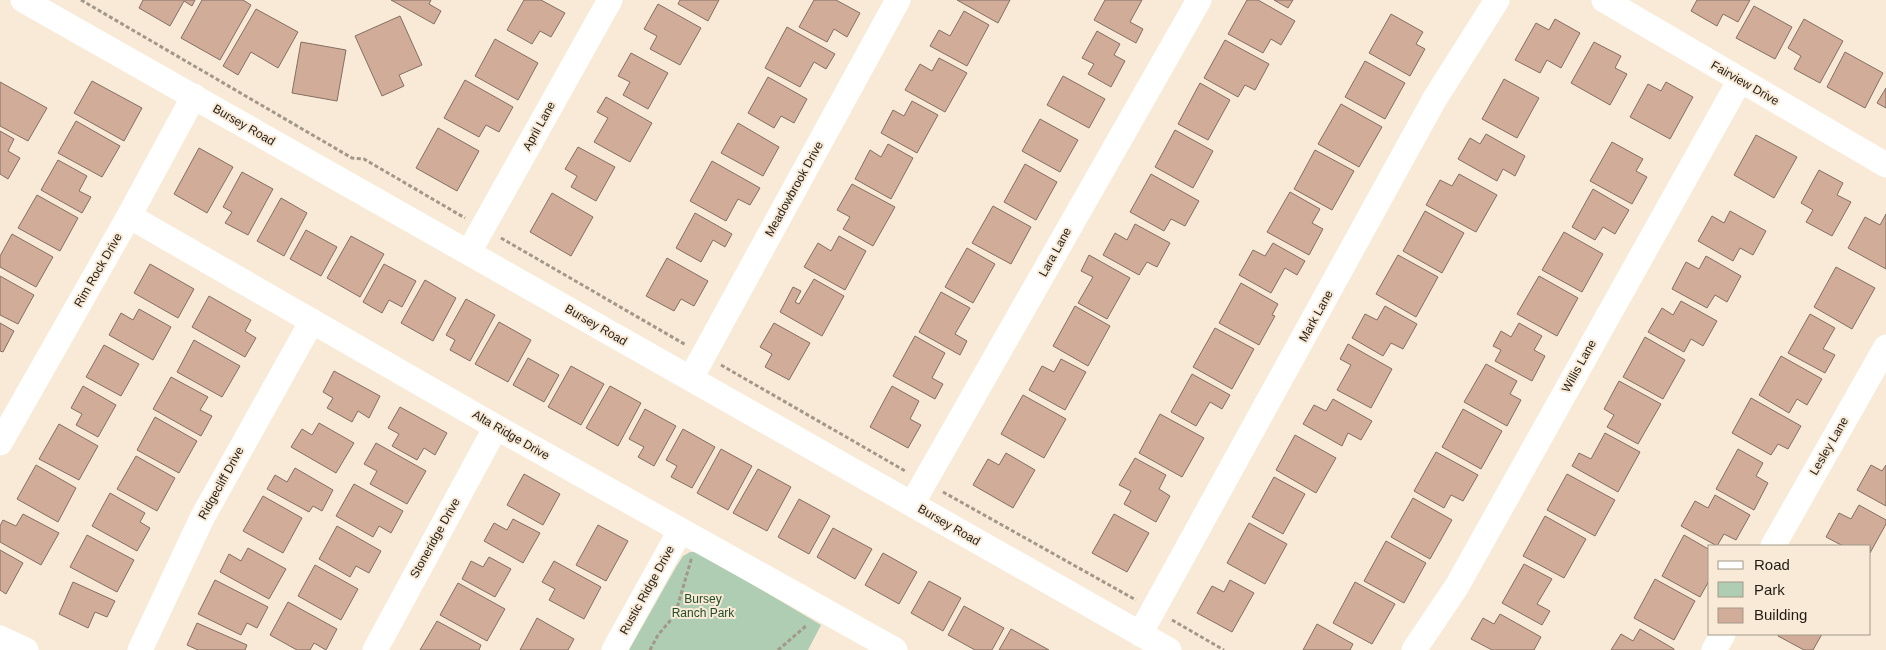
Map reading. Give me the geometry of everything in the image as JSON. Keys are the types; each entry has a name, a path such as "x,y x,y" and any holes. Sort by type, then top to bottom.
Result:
{"street":[{"name":"April Lane","path":"468,252 610,0"},
{"name":"Meadowbrook Drive","path":"691,378 898,0"},
{"name":"Lara Lane","path":"912,504 1199,0"},
{"name":"Mark Lane","path":"1140,634 1434,100 1497,0"},
{"name":"Fairview Drive","path":"1604,0 1886,165"},
{"name":"Bursey Road","path":"34,2 194,96 1169,650"},
{"name":"Willis Lane","path":"1414,650 1457,586 1740,80"},
{"name":"Rim Rock Drive","path":"0,443 129,216 194,96"},
{"name":"Alta Ridge Drive","path":"129,216 496,427 895,650"},
{"name":"Ridgecliff Drive","path":"140,650 202,518 312,321"},
{"name":"Lesley Lane","path":"1774,545 1886,346"},
{"name":"Stoneridge Drive","path":"375,650 496,427"},
{"name":"Rustic Ridge Drive","path":"614,650 680,531"},
{"path":"1714,650 1722,635"},
{"path":"0,638 26,650"}],"path":[{"path":"81,0 352,158 364,159 925,482 1224,650"},
{"path":"650,650 658,635 675,615 691,560 699,565"},
{"path":"778,650 806,626 797,621"}],"green space":[{"name":"Bursey Ranch Park","path":"690,552 696,552 713,561 821,625 808,650 629,650 676,567 683,556"}],"building":[{"path":"143,0 195,0 192,6 184,1 170,26 139,8"},
{"path":"202,0 243,0 251,5 220,60 181,38"},
{"path":"391,0 431,0 429,4 441,11 434,24"},
{"path":"524,0 541,0 565,13 551,37 540,31 532,44 507,30"},
{"path":"680,0 719,0 708,21 678,4"},
{"path":"814,0 836,0 860,13 847,37 834,29 827,42 799,27"},
{"path":"957,0 1010,0 998,23"},
{"path":"1105,0 1142,0 1130,22 1143,29 1136,43 1094,20"},
{"path":"1247,0 1258,0 1295,21 1281,45 1271,39 1263,53 1228,34"},
{"path":"1274,0 1293,0 1288,8"},
{"path":"1697,0 1750,0 1738,22 1723,14 1717,26 1691,11"},
{"path":"658,4 701,28 680,65 650,49 657,36 644,29"},
{"path":"1754,6 1792,27 1775,59 1736,38"},
{"path":"256,9 298,32 278,68 251,52 238,75 223,66"},
{"path":"964,11 989,25 967,66 930,46 939,30 950,36"},
{"path":"1391,14 1423,32 1416,44 1425,49 1410,76 1369,53"},
{"path":"400,16 422,65 399,75 404,86 382,96 355,36"},
{"path":"1555,19 1580,33 1561,68 1547,60 1540,73 1515,60 1536,23 1549,30"},
{"path":"1804,19 1843,41 1820,83 1794,69 1801,56 1788,48"},
{"path":"787,27 835,54 826,69 814,62 800,87 765,68"},
{"path":"1097,31 1120,44 1114,55 1125,61 1111,87 1088,74 1094,64 1082,58"},
{"path":"495,39 538,63 518,100 475,76"},
{"path":"1225,40 1269,64 1255,90 1245,85 1238,97 1204,78"},
{"path":"301,42 346,50 337,101 292,93"},
{"path":"1594,42 1621,56 1615,68 1627,74 1610,105 1571,83"},
{"path":"1845,52 1883,73 1865,108 1827,87"},
{"path":"631,53 668,73 648,109 623,95 630,82 618,76"},
{"path":"939,58 967,73 945,112 905,90 920,64 932,71"},
{"path":"1365,61 1405,83 1385,119 1345,97"},
{"path":"1063,76 1105,99 1089,128 1047,105"},
{"path":"768,77 807,99 794,123 781,116 774,128 748,113"},
{"path":"1504,79 1539,98 1517,138 1482,119"},
{"path":"465,80 513,107 499,132 486,125 479,137 444,118"},
{"path":"92,81 142,108 124,141 74,113"},
{"path":"0,82 47,108 28,141 0,126"},
{"path":"1666,82 1693,97 1670,139 1630,117 1648,84 1661,91"},
{"path":"1200,83 1230,100 1208,140 1178,124"},
{"path":"1886,88 1886,108 1877,103"},
{"path":"606,97 652,123 630,162 594,142 608,118 597,112"},
{"path":"912,101 938,115 917,153 881,133 893,110 904,116"},
{"path":"1341,104 1382,127 1359,167 1318,144"},
{"path":"1040,119 1078,140 1060,172 1022,151"},
{"path":"76,121 120,146 102,177 58,153"},
{"path":"738,123 779,147 763,176 721,153"},
{"path":"438,128 479,151 457,191 416,168"},
{"path":"1175,130 1213,151 1193,188 1155,167"},
{"path":"0,131 14,139 8,151 20,158 8,179 0,174"},
{"path":"1486,134 1525,156 1515,176 1503,169 1497,181 1458,159 1470,138 1480,144"},
{"path":"1756,135 1797,157 1774,198 1734,175"},
{"path":"1612,142 1643,159 1636,171 1647,177 1632,204 1590,181"},
{"path":"888,144 913,158 891,199 855,179 870,150 881,157"},
{"path":"578,147 615,167 596,201 571,187 577,176 565,169"},
{"path":"199,148 233,167 207,213 174,194"},
{"path":"1315,150 1354,171 1332,210 1294,189"},
{"path":"58,160 87,176 79,191 91,197 82,213 41,190"},
{"path":"712,161 760,188 750,205 738,199 726,221 690,201"},
{"path":"1025,164 1057,182 1036,220 1004,202"},
{"path":"1819,170 1843,183 1837,195 1851,202 1832,236 1806,222 1813,210 1801,203"},
{"path":"242,172 273,189 248,235 225,223 232,212 223,207"},
{"path":"1151,174 1199,201 1185,226 1171,219 1164,231 1130,212"},
{"path":"1459,174 1497,195 1476,232 1426,205 1440,180 1452,186"},
{"path":"852,184 895,207 873,246 843,229 850,217 837,210"},
{"path":"1593,189 1629,210 1615,234 1603,227 1595,240 1572,227"},
{"path":"1290,192 1320,209 1312,223 1323,229 1309,255 1267,232"},
{"path":"552,193 593,217 571,256 530,232"},
{"path":"37,195 78,218 60,251 18,228"},
{"path":"281,198 307,213 284,256 257,241"},
{"path":"993,206 1031,227 1011,264 972,243"},
{"path":"1425,211 1464,233 1442,273 1403,251"},
{"path":"1730,211 1766,231 1753,255 1740,248 1733,261 1698,241 1712,216 1724,223"},
{"path":"695,213 732,234 725,247 713,240 701,262 676,248"},
{"path":"1886,214 1886,269 1848,248 1865,217 1880,225"},
{"path":"1135,224 1170,243 1157,267 1147,262 1139,275 1103,255 1115,233 1127,240"},
{"path":"306,230 337,247 321,276 290,259"},
{"path":"1564,232 1603,254 1582,292 1542,270"},
{"path":"12,234 53,257 36,287 0,267 0,256"},
{"path":"351,236 384,254 360,297 327,278"},
{"path":"839,236 866,251 845,290 804,267 818,243 831,251"},
{"path":"1273,243 1305,261 1297,275 1285,268 1271,293 1239,275 1253,250 1265,256"},
{"path":"967,248 995,264 973,303 945,287"},
{"path":"1089,255 1130,278 1107,319 1078,303 1093,277 1081,271"},
{"path":"1398,255 1438,277 1416,317 1376,294"},
{"path":"1706,256 1741,276 1727,302 1715,295 1707,308 1672,289 1686,262 1699,269"},
{"path":"667,258 708,281 694,306 681,299 674,311 646,296"},
{"path":"150,264 194,289 178,318 134,293"},
{"path":"384,264 416,281 402,307 389,300 382,313 363,302"},
{"path":"1836,267 1875,288 1852,329 1814,307"},
{"path":"0,276 34,295 18,324 0,315"},
{"path":"1539,276 1578,298 1557,336 1517,314"},
{"path":"814,279 844,296 822,336 780,312 793,287 801,291 795,302 799,304"},
{"path":"425,280 456,298 433,341 401,323"},
{"path":"1241,283 1278,304 1272,315 1275,316 1259,345 1219,323"},
{"path":"941,292 970,308 955,334 967,341 960,355 919,332"},
{"path":"209,296 251,320 245,331 256,338 245,357 192,327"},
{"path":"466,299 495,315 470,361 450,350 455,340 446,335"},
{"path":"1681,301 1717,321 1703,346 1691,339 1684,352 1648,332 1662,308 1673,315"},
{"path":"1075,306 1110,326 1088,366 1053,346"},
{"path":"1385,306 1417,324 1403,349 1391,343 1383,356 1352,338 1365,314 1377,320"},
{"path":"139,309 171,327 153,360 109,335 121,313 133,320"},
{"path":"1810,314 1835,328 1823,349 1835,355 1825,373 1788,353"},
{"path":"499,322 531,340 508,382 475,364"},
{"path":"0,323 14,331 3,352 0,351"},
{"path":"774,323 810,343 789,380 765,367 772,354 760,347"},
{"path":"1519,323 1542,336 1534,350 1545,356 1532,381 1495,361 1501,350 1493,346 1501,331 1511,337"},
{"path":"1215,328 1254,349 1232,389 1193,367"},
{"path":"915,336 945,353 932,378 943,384 935,399 893,376"},
{"path":"1645,337 1685,360 1663,399 1623,377"},
{"path":"194,340 240,366 222,397 177,372"},
{"path":"1348,344 1392,369 1371,408 1337,390 1351,365 1340,359"},
{"path":"104,345 139,364 121,396 86,377"},
{"path":"1781,356 1822,379 1807,405 1797,399 1789,413 1759,395"},
{"path":"528,358 559,375 544,402 513,385"},
{"path":"1061,359 1086,372 1065,410 1029,390 1042,366 1054,372"},
{"path":"1486,364 1517,381 1510,394 1521,400 1507,426 1464,402"},
{"path":"571,366 604,384 581,425 548,407"},
{"path":"334,371 380,396 369,418 358,411 352,422 327,408 333,398 323,392"},
{"path":"1192,374 1230,395 1222,409 1210,402 1196,426 1171,412"},
{"path":"171,377 208,397 200,410 212,416 201,436 153,409"},
{"path":"1619,381 1661,404 1638,444 1607,427 1614,415 1604,409"},
{"path":"83,386 116,405 98,437 76,425 82,414 71,408"},
{"path":"610,386 641,403 618,446 586,428"},
{"path":"892,386 919,401 910,419 921,425 908,448 870,427"},
{"path":"1023,395 1066,419 1044,458 1001,434"},
{"path":"1751,398 1801,426 1788,449 1778,444 1771,455 1732,433"},
{"path":"1333,399 1372,421 1361,440 1348,433 1342,446 1303,424 1314,405 1326,411"},
{"path":"400,407 447,433 435,455 424,448 417,460 392,446 399,434 388,428"},
{"path":"645,409 676,426 654,466 638,457 644,447 629,439"},
{"path":"1463,409 1502,431 1481,469 1442,447"},
{"path":"1160,414 1204,438 1182,477 1139,453"},
{"path":"155,417 197,441 179,473 137,450"},
{"path":"319,423 354,443 336,473 291,447 302,429 312,435"},
{"path":"59,424 98,446 79,480 39,459"},
{"path":"683,429 715,447 692,488 671,477 677,466 666,460"},
{"path":"1605,433 1640,452 1618,492 1572,466 1579,453 1591,459"},
{"path":"1295,435 1336,458 1316,493 1276,470"},
{"path":"376,443 426,471 407,504 370,484 377,471 364,464"},
{"path":"721,449 752,466 728,510 697,493"},
{"path":"1738,449 1763,463 1756,476 1768,483 1754,510 1716,489"},
{"path":"1436,452 1478,475 1463,501 1451,495 1444,508 1414,491"},
{"path":"1006,453 1035,470 1013,508 973,485 988,459 999,465"},
{"path":"136,456 175,478 157,511 117,489"},
{"path":"1135,458 1166,475 1159,489 1170,496 1156,522 1124,504 1131,491 1119,485"},
{"path":"36,465 76,488 58,522 17,499"},
{"path":"1871,465 1882,471 1886,465 1886,506 1857,490"},
{"path":"295,468 333,490 322,511 313,506 309,512 267,489 275,475 287,482"},
{"path":"758,469 791,487 767,531 733,513"},
{"path":"524,474 560,494 543,525 507,505"},
{"path":"1567,474 1615,500 1595,536 1547,510"},
{"path":"1274,477 1305,494 1283,534 1252,517"},
{"path":"354,484 403,511 391,533 379,526 373,537 336,516"},
{"path":"110,493 145,513 140,522 150,528 137,551 92,526"},
{"path":"1715,495 1750,515 1736,540 1724,534 1718,545 1715,545 1681,526 1695,501 1708,508"},
{"path":"263,496 302,518 283,553 243,531"},
{"path":"1413,498 1452,520 1430,559 1391,537"},
{"path":"799,499 830,516 809,554 778,537"},
{"path":"1859,505 1886,520 1886,524 1871,551 1871,545 1841,545 1826,537 1839,513 1851,519"},
{"path":"23,514 59,533 41,565 0,542 0,526 3,520 16,526"},
{"path":"1114,514 1149,533 1127,572 1092,553"},
{"path":"1545,516 1586,539 1564,578 1523,556"},
{"path":"513,519 540,533 523,563 484,541 494,523 507,530"},
{"path":"1249,523 1287,544 1265,584 1227,563"},
{"path":"598,525 628,541 606,581 576,565"},
{"path":"337,526 381,551 369,573 356,566 350,577 319,559"},
{"path":"833,528 872,549 855,579 817,557"},
{"path":"87,535 134,560 117,592 70,567"},
{"path":"1684,535 1708,549 1708,583 1700,597 1662,576"},
{"path":"1386,541 1426,563 1404,603 1364,581"},
{"path":"248,548 286,569 269,599 220,572 229,554 241,561"},
{"path":"0,550 23,563 6,594 0,590"},
{"path":"883,553 917,572 899,604 865,585"},
{"path":"489,557 511,569 495,597 462,579 471,561 483,567"},
{"path":"554,561 601,587 584,619 549,600 555,589 542,582"},
{"path":"1524,564 1552,579 1537,604 1550,611 1542,625 1502,603"},
{"path":"315,565 358,589 341,620 298,596"},
{"path":"1655,579 1695,601 1674,640 1634,618"},
{"path":"215,580 268,607 257,628 247,623 241,635 198,614"},
{"path":"1230,580 1254,593 1232,632 1197,613 1212,586 1224,592"},
{"path":"929,581 961,598 943,631 911,613"},
{"path":"73,582 115,601 107,617 95,612 88,628 59,614"},
{"path":"1355,582 1395,604 1372,644 1333,623"},
{"path":"458,583 505,609 487,641 440,615"},
{"path":"288,602 337,629 326,650 314,643 310,650 297,650 270,635"},
{"path":"964,606 1004,628 992,650 975,650 948,635"},
{"path":"1500,614 1541,637 1534,650 1492,650 1471,639 1483,618 1494,624"},
{"path":"537,618 574,639 568,650 520,650"},
{"path":"437,621 481,645 479,650 420,650"},
{"path":"197,623 247,645 245,650 198,650 187,645"},
{"path":"1317,624 1353,644 1350,650 1303,650"},
{"path":"1011,629 1049,650 999,650"},
{"path":"1640,629 1674,650 1611,650 1621,634 1633,641"},
{"path":"1821,635 1813,650 1804,650 1778,636"}]}
